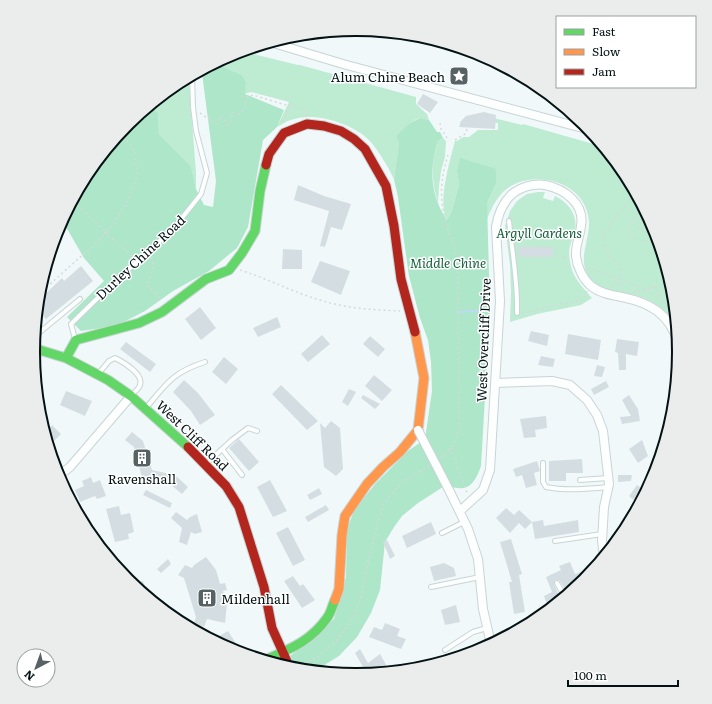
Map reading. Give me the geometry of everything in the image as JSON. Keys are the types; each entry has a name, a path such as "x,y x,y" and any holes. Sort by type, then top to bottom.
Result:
{"street":[{"path":"281,45 343,64 576,126"},
{"path":"66,358 76,340 139,323 162,312 206,279 229,270 256,231 260,191 269,154 284,133 307,124 324,126 341,131 354,138 365,149 386,186 394,226 400,278 424,378 418,430 400,452 367,484 346,516 342,535 339,589 328,617 314,633 296,646 273,657"},
{"name":"West Overcliff Drive","path":"460,512 483,490 490,470 500,300 496,227 498,216 503,205 512,194 521,188 543,184 555,187 565,192 575,202 580,212 582,224 577,260"},
{"path":"577,260 582,275 591,286 601,292 642,302 660,314 670,325"},
{"name":"West Cliff Road","path":"40,351 66,358 98,375 131,396 206,464 226,486 239,507 264,587 272,628 283,653 288,661"},
{"path":"496,383 552,381 570,385 587,400 597,415 603,431 608,477 602,534 603,549"},
{"path":"64,472 70,467 131,396"},
{"path":"418,430 465,522 478,559 483,609 490,638"}],"lane":[{"name":"Durley Chine Road","path":"76,340 71,324 99,296 174,228 192,208 201,194 207,173 196,131 192,81"},
{"path":"509,221 518,289 518,313"},
{"path":"41,331 80,299"},
{"path":"98,375 108,361 115,358 125,363 135,372 140,380 140,386 131,396"},
{"path":"146,408 168,382 178,373 205,362"},
{"path":"206,464 248,428 257,431"},
{"path":"222,449 242,474"},
{"path":"543,463 543,482 546,487 576,490 608,487"},
{"path":"580,480 608,477"},
{"path":"442,533 465,522"},
{"path":"555,541 602,534"},
{"path":"431,587 480,577"},
{"path":"557,583 562,592"},
{"path":"445,650 473,632 487,627"}],"path":[{"path":"194,114 201,113 215,124 218,124 219,118 222,117 227,125 230,124 234,113 238,114 245,108 247,97 253,95 306,111 312,124"},
{"path":"284,133 282,122 289,106"},
{"path":"440,123 441,129 448,139"},
{"path":"455,140 465,134 469,125"},
{"path":"47,287 111,227 129,200 138,173 132,146 124,138"},
{"path":"440,459 451,448 456,439 459,428 458,291 456,250 444,215 441,197 442,178 448,155"},
{"path":"621,297 625,293 619,282 622,272 620,267 605,250 603,240 604,233 631,197"},
{"path":"76,205 105,233 138,261"},
{"path":"637,215 638,209"},
{"path":"639,213 632,221 630,226 633,237 640,242 650,242 651,240"},
{"path":"639,227 643,220"},
{"path":"635,226 649,234"},
{"path":"536,247 555,247 556,256 577,260 646,289 648,292 668,306"},
{"path":"149,252 153,267 147,286 159,296 154,316"},
{"path":"231,267 291,290 335,304 374,310 409,312"},
{"path":"632,292 655,288 664,283"},
{"path":"518,313 535,311 557,304 575,303 583,300 591,286"},
{"path":"655,288 660,294 660,299"},
{"path":"451,448 470,502"},
{"path":"302,663 318,657 336,641 351,622 360,601 374,536 383,504 399,485 432,465"}],"green space":[{"path":"252,54 300,65 416,97 416,104 427,114 429,120 418,118 396,136 399,143 394,179 383,158 369,140 353,128 332,120 310,117 285,122 277,127 289,102 251,92 244,94 246,82 242,75 222,66"},
{"path":"222,66 242,75 246,82 245,94 284,110 277,127 263,140 248,227 237,248 209,271 173,291 145,311 116,326 81,331 67,317 104,281 84,258 66,227 82,194 93,176 118,144 154,109 158,113 159,134 191,166 196,189 204,205 213,207 216,181 202,76"},
{"path":"189,83 196,189 191,166 159,134 158,113 154,109"},
{"path":"489,117 523,124 594,144 619,176 630,194 648,231 661,270 666,290 669,315 663,309 646,299 607,289 592,280 584,266 584,252 589,229 586,209 581,199 573,191 563,185 540,179 517,183 502,193 487,219 487,203 496,184 457,171 459,184 452,211 447,220 444,213 443,204 445,182 455,141 463,137 469,137 478,130 498,130 498,123 489,122"},
{"name":"Middle Chine","path":"421,118 429,120 437,132 440,132 443,138 438,141 432,172 434,191 437,201 447,220 452,211 459,184 457,171 460,158 496,169 496,184 487,203 490,310 481,466 476,479 469,486 459,488 446,485 418,503 402,516 385,542 380,590 371,613 357,637 339,656 323,666 294,662 290,656 334,619 346,577 347,530 354,510 376,483 408,451 425,439 432,391 431,362 428,340 420,318 409,276 398,197 394,179 399,143 396,136 417,119"},
{"path":"443,138 446,141 445,157 441,171 438,203 434,187 433,165 438,141"},
{"name":"Argyll Gardens","path":"545,192 543,198 553,201 555,196 560,199 568,206 574,215 576,225 575,233 569,249 571,267 578,282 592,298 581,305 537,314 510,322 510,265 505,226 510,211 517,201 527,194"}],"building":[{"path":"423,94 438,102 430,113 417,104"},
{"path":"484,112 496,115 495,129 459,127 461,121 466,116"},
{"path":"298,185 324,196 351,204 342,230 331,227 325,247 320,246 329,211 294,200"},
{"path":"519,246 553,248 553,257 519,257"},
{"path":"283,249 302,250 302,269 282,269"},
{"path":"320,261 350,271 341,295 311,282"},
{"path":"81,266 93,281 46,319 43,316 45,294 62,278 64,281"},
{"path":"200,307 216,328 201,340 185,319"},
{"path":"277,317 281,327 258,337 253,328"},
{"path":"531,331 549,335 547,346 528,341"},
{"path":"568,334 601,340 598,360 565,354"},
{"path":"322,335 330,344 308,362 301,354"},
{"path":"370,336 385,349 378,357 363,344"},
{"path":"617,339 639,342 637,356 626,354 626,370 619,370 618,353 615,352"},
{"path":"126,342 156,364 150,372 120,349"},
{"path":"541,356 555,359 553,367 538,365"},
{"path":"224,357 238,369 226,384 212,372"},
{"path":"597,365 605,367 602,377 594,376"},
{"path":"374,375 392,390 382,401 365,386"},
{"path":"184,380 198,393 215,415 200,425 191,411 173,392"},
{"path":"606,381 609,387 594,395 591,389"},
{"path":"281,385 318,421 307,430 272,394"},
{"path":"349,389 356,392 348,406 342,402"},
{"path":"66,391 92,401 85,416 60,405"},
{"path":"363,395 380,404 375,409 361,398"},
{"path":"629,395 638,409 640,421 622,424 620,417 631,416 622,400"},
{"path":"546,416 547,428 535,430 536,437 524,438 520,419"},
{"path":"331,421 340,428 343,469 336,476 324,467 320,423 325,428"},
{"path":"52,425 61,434 53,442 51,434 49,428"},
{"name":"Ravenshall","path":"132,432 143,441 152,470 175,475 188,487 182,494 171,485 142,478 134,447 125,440"},
{"path":"239,439 259,462 249,471 229,448"},
{"path":"642,440 648,456 638,463 629,449"},
{"path":"582,459 583,473 566,473 566,481 549,481 549,461"},
{"path":"537,461 540,471 534,473 537,485 526,488 522,475 516,477 513,469"},
{"path":"618,475 632,475 631,481 618,482"},
{"path":"91,477 93,483 100,480 106,496 97,499 95,496 80,502 75,490 84,486 82,481"},
{"path":"270,480 287,511 273,517 257,487"},
{"path":"637,485 641,488 635,501 629,496"},
{"path":"319,488 322,494 310,500 307,495"},
{"path":"146,490 172,503 170,508 143,495"},
{"path":"326,505 329,510 308,522 305,517"},
{"path":"119,506 121,515 130,513 134,532 128,534 129,539 115,542 106,509"},
{"path":"506,508 514,515 519,510 532,522 525,529 519,523 510,533 496,518"},
{"path":"176,512 187,520 197,514 202,532 195,534 191,532 187,545 179,542 182,528 171,518"},
{"path":"543,520 544,526 578,520 579,532 535,539 532,522"},
{"path":"431,522 436,534 407,548 402,536"},
{"path":"288,527 305,560 293,566 276,533"},
{"path":"511,539 522,574 519,575 525,612 514,614 509,582 512,582 500,542"},
{"path":"387,540 395,556 390,559 383,542"},
{"name":"Mildenhall","path":"206,557 216,570 220,584 225,583 227,590 223,591 227,604 225,623 207,619 204,627 194,623 196,617 184,578 178,575 185,565 192,568"},
{"path":"168,559 171,564 161,573 157,569"},
{"path":"570,562 575,574 582,572 565,589 559,580 555,580 554,584 559,594 547,604 544,596 552,592 546,577 561,570 559,566"},
{"path":"444,563 454,568 456,576 434,581 430,567"},
{"path":"293,576 300,586 303,584 315,600 302,608 284,581"},
{"path":"143,581 145,587 140,582"},
{"path":"456,605 460,622 445,625 441,610"},
{"path":"385,623 400,629 397,636 406,639 401,649 369,637 374,627 382,630"},
{"path":"228,631 237,645 219,637"},
{"path":"360,649 368,663 380,654 387,666 363,668 355,653"}],"waterway":[{"path":"458,312 490,310"}],"traffic: fast":[{"path":"66,358 76,340 139,323 162,312 206,279 229,270 242,253 255,231 260,191 266,165"},
{"path":"40,350 66,358 108,380 131,396 188,447"},
{"path":"273,657 299,644 314,633 328,616 335,600"}],"traffic: slow":[{"path":"335,600 339,589 342,535 345,516 367,484 400,452 418,430 424,378 415,332"}],"traffic: jam":[{"path":"266,165 269,154 284,133 307,124 324,126 341,131 354,139 365,149 386,186 394,226 401,279 415,332"},
{"path":"188,447 226,486 239,507 264,587 272,628 286,660"}],"place":[{"name":"Alum Chine Beach","path":"459,76"},
{"name":"Ravenshall","path":"142,458"},
{"name":"Mildenhall","path":"207,598"}]}
